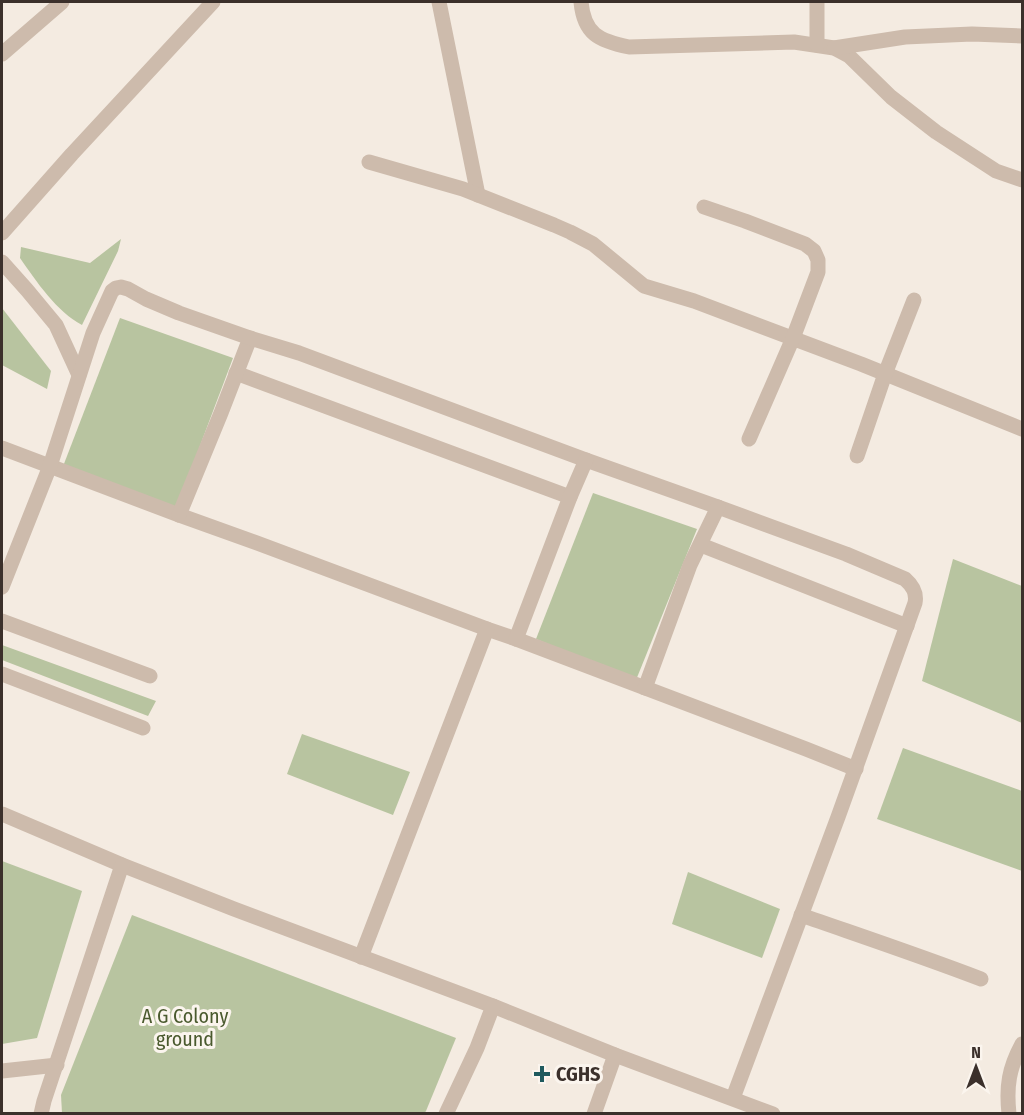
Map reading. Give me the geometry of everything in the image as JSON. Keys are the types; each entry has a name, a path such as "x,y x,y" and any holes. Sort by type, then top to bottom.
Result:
{"street":[{"path":"2,54 62,2"},
{"path":"2,232 213,2"},
{"path":"439,2 478,195"},
{"path":"581,2 582,12 588,26 598,38 611,44 629,47 794,42 834,48 905,37 972,34 1023,36"},
{"path":"817,2 818,45"},
{"path":"834,48 855,62 891,97 936,132 996,171 1023,180"},
{"path":"369,162 463,189 578,236 593,244 644,286 694,301 793,338 1023,429"},
{"path":"704,207 805,244 814,251 818,260 818,272 793,338 749,439"},
{"path":"2,262 56,325 79,375"},
{"path":"2,587 50,466 93,333 108,298 116,288 121,287 178,313 299,353 846,554 905,579 914,589 915,603 856,769 733,1098"},
{"path":"857,456 885,374 914,300"},
{"path":"179,516 250,338"},
{"path":"236,373 570,497"},
{"path":"2,448 179,516 516,639 856,769"},
{"path":"516,639 586,460"},
{"path":"645,688 686,575 718,507"},
{"path":"701,545 907,626"},
{"path":"2,621 150,676"},
{"path":"361,957 487,629"},
{"path":"2,674 143,728"},
{"path":"2,814 122,865 493,1006 615,1055 773,1113"},
{"path":"41,1113 122,865"},
{"path":"801,915 981,978"},
{"path":"446,1113 477,1048 493,1006"},
{"path":"1009,1113 1007,1097 1009,1077 1015,1058 1023,1044"},
{"path":"594,1113 615,1055"},
{"path":"2,1071 57,1065"}],"green space":[{"path":"121,239 118,251 82,325 56,304 20,258 21,247 90,263"},
{"path":"2,308 51,371 47,389 2,365"},
{"path":"120,318 233,358 177,507 62,469"},
{"path":"593,493 697,529 636,680 536,639"},
{"path":"953,559 1022,586 1022,723 922,681"},
{"path":"2,645 156,701 148,716 2,660"},
{"path":"302,734 410,772 393,815 287,774"},
{"path":"903,748 1022,791 1022,871 877,819"},
{"path":"2,861 82,891 37,1038 2,1044"},
{"path":"688,872 780,909 762,958 672,924"},
{"name":"A G Colony ground","path":"132,915 456,1038 424,1114 62,1113 61,1095"}],"place":[{"name":"CGHS","path":"542,1074"}]}
